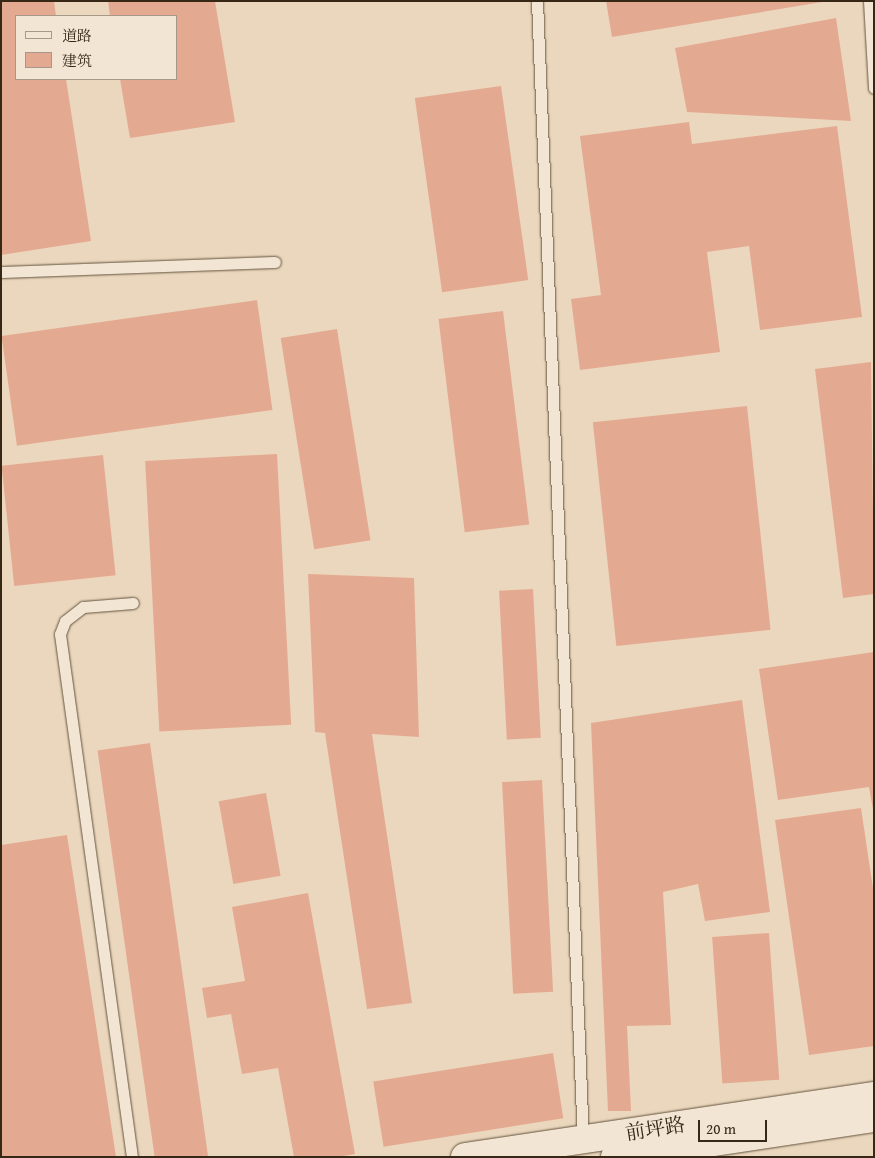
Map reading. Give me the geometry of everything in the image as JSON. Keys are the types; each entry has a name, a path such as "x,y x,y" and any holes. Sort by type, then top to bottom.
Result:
{"street":[{"name":"前坪路","path":"465,1157 874,1096"},
{"name":"前坪路","path":"615,1157 874,1118"}],"lane":[{"path":"537,1 583,1139"},
{"path":"869,1 874,88"},
{"path":"1,272 275,262"},
{"path":"132,1157 60,634 65,621 83,607 133,603"}],"building":[{"path":"1,1 54,1 56,15 15,15 15,80 66,80 91,241 1,255"},
{"path":"108,1 215,1 235,122 130,138 120,80 178,80 178,15 110,15"},
{"path":"606,1 821,1 822,2 612,37"},
{"path":"836,18 851,121 687,112 675,48"},
{"path":"501,86 528,280 442,292 415,98"},
{"path":"689,122 692,144 837,126 862,317 760,330 749,246 707,252 720,352 580,370 571,299 601,295 580,136"},
{"path":"257,300 272,410 17,446 2,336"},
{"path":"503,311 529,524 465,532 438,319"},
{"path":"337,329 370,540 314,549 281,338"},
{"path":"871,362 874,594 843,598 815,369"},
{"path":"747,406 771,630 616,646 593,422"},
{"path":"277,454 291,725 159,732 145,461"},
{"path":"103,455 116,575 14,586 2,466"},
{"path":"308,574 414,578 419,737 372,734 412,1003 367,1009 325,733 315,732"},
{"path":"533,589 541,738 507,740 499,591"},
{"path":"874,652 874,815 869,787 778,800 759,669"},
{"path":"742,700 770,912 705,921 698,884 663,892 671,1025 627,1026 631,1111 608,1111 591,723"},
{"path":"150,743 208,1157 155,1157 98,750"},
{"path":"542,780 553,992 513,994 502,782"},
{"path":"266,793 281,876 233,884 219,801"},
{"path":"861,808 874,895 874,1046 809,1055 775,820"},
{"path":"67,835 116,1157 1,1157 1,845"},
{"path":"308,893 355,1154 337,1157 294,1157 278,1068 242,1074 231,1014 207,1018 202,988 245,981 232,907"},
{"path":"769,933 779,1080 722,1084 712,937"},
{"path":"553,1053 563,1118 384,1147 373,1081"}]}
